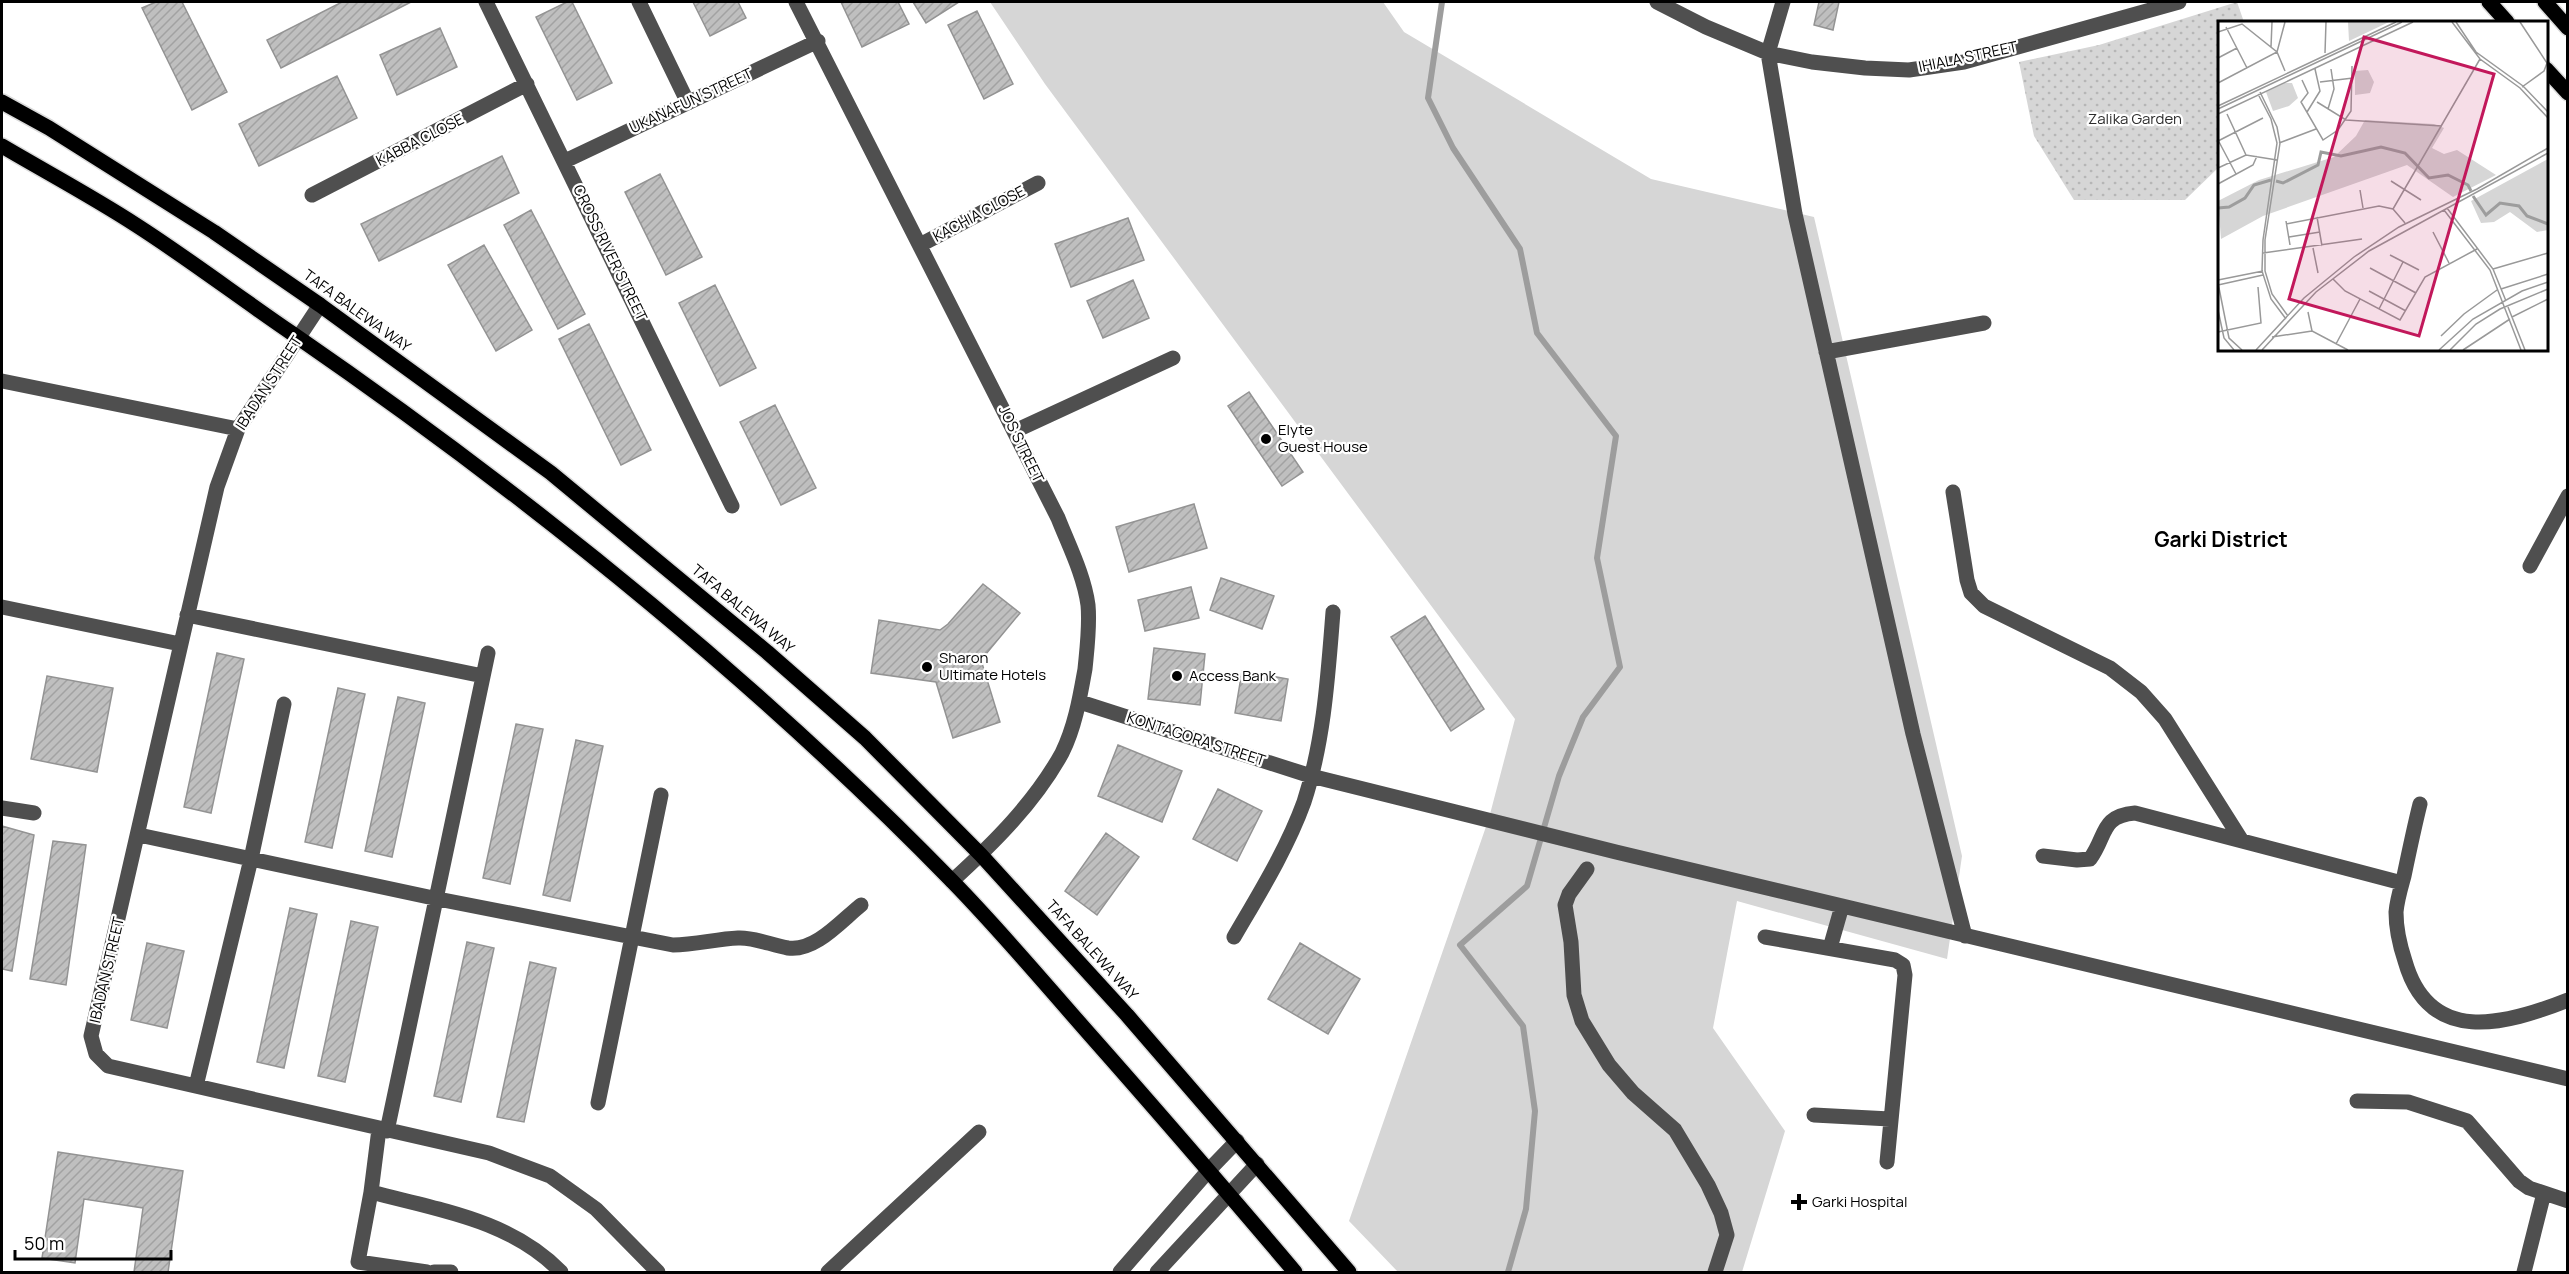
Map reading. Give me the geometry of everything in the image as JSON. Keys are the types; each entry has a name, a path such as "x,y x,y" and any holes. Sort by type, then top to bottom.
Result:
{"main road":[{"path":"2489,2 2506,21"},
{"path":"2545,2 2568,28"},
{"path":"2548,70 2568,93"},
{"name":"TAFA BALEWA WAY","path":"2,102 49,128 214,232 320,305 550,473 767,652 864,738 981,855 1237,1141 1349,1272"},
{"path":"2,146 135,224 298,337 524,500 647,599 842,772 952,881 1020,954 1209,1170 1294,1272"}],"street":[{"name":"CROSS RIVER STREET","path":"486,2 732,506"},
{"path":"639,2 688,103"},
{"name":"JOS STREET","path":"796,2 818,41 1062,528 1077,566 1088,605 1088,646 1080,702 1063,751 1033,798 981,855 952,881"},
{"name":"IHIALA STREET","path":"1657,2 1706,27 1768,53 1812,62 1910,70 1964,62 2171,3"},
{"path":"1783,2 1768,53 1795,214 1913,734 1965,936"},
{"name":"UKANAFUN STREET","path":"565,161 818,41"},
{"name":"KABBA CLOSE","path":"312,195 527,84"},
{"name":"KACHIA CLOSE","path":"920,245 1038,183"},
{"name":"IBADAN STREET","path":"320,305 238,429 217,487 92,1036 96,1054 108,1066 489,1153 550,1176 596,1209 658,1272"},
{"path":"1826,351 1984,323"},
{"path":"1015,431 1173,358"},
{"path":"2,381 238,429"},
{"path":"1953,492 1971,593 1984,606 2110,668 2141,692 2165,719 2242,841"},
{"path":"2530,566 2568,496"},
{"path":"2,607 180,644"},
{"path":"1234,937 1290,835 1311,776 1328,684 1333,612"},
{"path":"187,615 483,676"},
{"path":"427,1272 357,1267 383,1130 438,898 488,652"},
{"name":"KONTAGORA STREET","path":"1080,702 1311,776 1616,852 2568,1079"},
{"path":"196,1086 251,859 284,705"},
{"path":"598,1103 661,795"},
{"path":"2420,804 2396,911 2400,944 2409,976 2418,994 2432,1009 2466,1021 2484,1023 2505,1021 2568,1000"},
{"path":"2,807 34,813"},
{"path":"2043,856 2077,860 2090,859 2097,850 2107,826 2120,814 2135,813 2402,883"},
{"path":"139,835 673,945 694,945 740,937 789,948 802,948 814,943 861,905"},
{"path":"1587,870 1569,894 1564,905 1571,942 1574,995 1582,1021 1609,1065 1633,1093 1675,1130 1708,1185 1721,1214 1727,1236 1715,1272"},
{"path":"1830,948 1842,906"},
{"path":"1765,937 1895,960 1903,965 1905,975 1887,1162"},
{"path":"2357,1101 2408,1102 2467,1122 2519,1181 2529,1188 2568,1201"},
{"path":"1814,1114 1890,1119"},
{"path":"828,1272 979,1131"},
{"path":"1120,1272 1237,1141"},
{"path":"1157,1272 1257,1164"},
{"path":"371,1192 473,1218 508,1232 543,1254 561,1272"},
{"path":"2524,1272 2544,1193"},
{"path":"434,1272 451,1272"}],"green space":[{"path":"990,2 1383,2 1404,32 1651,179 1814,217 1962,856 1947,959 1737,901 1713,1028 1785,1131 1742,1272 1398,1272 1349,1221 1489,818 1515,719 1045,84"},
{"name":"Zalika Garden","path":"2237,2 2244,21 2218,21 2218,168 2185,200 2074,200 2034,136 2019,62 2099,45"}],"building":[{"path":"156,2 182,2 227,92 192,110 142,8"},
{"path":"342,2 411,2 281,68 267,40"},
{"path":"567,2 572,2 612,83 577,100 536,17"},
{"path":"693,2 738,2 746,18 710,36"},
{"path":"841,2 898,2 909,24 862,47"},
{"path":"913,2 959,2 926,23"},
{"path":"1819,2 1839,2 1833,30 1814,25"},
{"path":"977,11 1013,84 984,99 948,25"},
{"path":"440,28 457,67 397,95 380,55"},
{"path":"337,76 357,118 259,166 239,124"},
{"path":"502,156 519,193 379,261 361,224"},
{"path":"660,174 702,257 666,275 625,192"},
{"path":"531,210 585,314 558,329 504,225"},
{"path":"1128,218 1144,260 1071,287 1055,244"},
{"path":"484,245 532,330 496,351 448,265"},
{"path":"1133,280 1149,318 1103,338 1087,301"},
{"path":"715,285 756,368 720,386 679,303"},
{"path":"589,324 651,450 621,465 559,339"},
{"name":"Elyte Guest House","path":"1249,392 1303,472 1282,486 1228,406"},
{"path":"775,405 816,488 781,505 740,422"},
{"path":"1194,504 1207,548 1129,572 1116,527"},
{"path":"1221,578 1274,596 1262,629 1210,610"},
{"name":"Sharon Ultimate Hotels","path":"983,584 1020,613 981,660 1000,722 953,738 936,682 871,673 879,620 940,630"},
{"path":"1191,587 1199,618 1145,631 1138,600"},
{"path":"1425,616 1484,709 1451,731 1391,637"},
{"name":"Access Bank","path":"1154,648 1205,654 1200,705 1148,699"},
{"path":"217,653 244,659 211,813 184,807"},
{"path":"1242,671 1288,679 1281,721 1235,713"},
{"path":"47,676 113,688 97,772 31,759"},
{"path":"338,688 365,694 332,848 305,842"},
{"path":"398,697 425,703 392,857 365,851"},
{"path":"516,724 543,729 510,884 483,878"},
{"path":"576,740 603,746 570,901 543,895"},
{"path":"1118,745 1182,771 1162,822 1098,796"},
{"path":"1218,789 1262,811 1237,861 1193,839"},
{"path":"2,826 34,835 12,971 2,969"},
{"path":"1106,833 1139,857 1097,915 1065,891"},
{"path":"53,841 86,845 66,985 30,979"},
{"path":"290,908 317,914 284,1068 257,1062"},
{"path":"351,921 378,927 345,1082 318,1076"},
{"path":"467,942 494,948 461,1102 434,1096"},
{"path":"147,943 184,951 167,1028 131,1020"},
{"path":"1300,943 1360,979 1328,1034 1268,999"},
{"path":"530,962 556,968 524,1122 497,1117"},
{"path":"58,1152 183,1171 168,1272 134,1272 143,1208 84,1199 75,1263 42,1258"}],"waterway":[{"path":"1442,2 1428,98 1453,148 1520,249 1537,333 1616,436 1597,558 1620,667 1583,717 1559,776 1527,886 1460,945 1523,1026 1535,1111 1526,1209 1508,1272"}],"place":[{"name":"Elyte Guest House","path":"1266,439"},
{"name":"Sharon Ultimate Hotels","path":"927,667"},
{"name":"Access Bank","path":"1177,676"},
{"name":"Garki Hospital","path":"1799,1202"}],"district":[{"name":"Garki District","path":"2221,540"}]}
